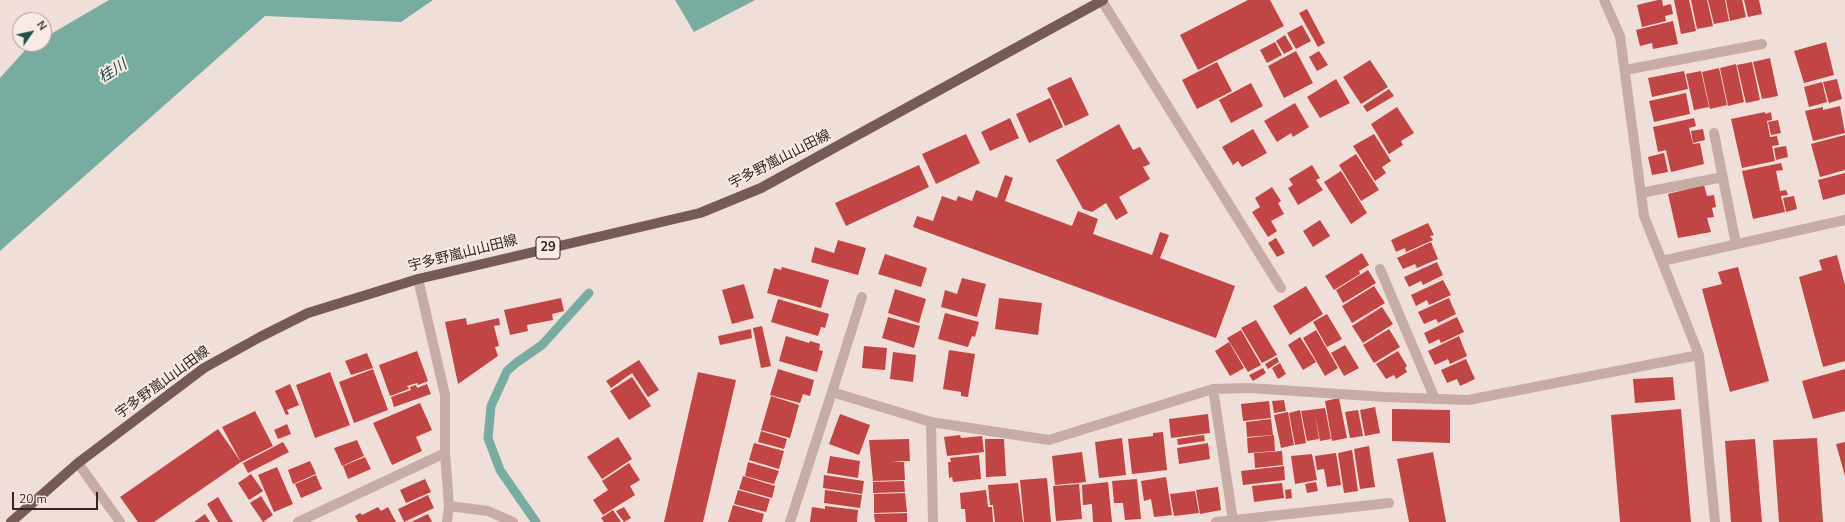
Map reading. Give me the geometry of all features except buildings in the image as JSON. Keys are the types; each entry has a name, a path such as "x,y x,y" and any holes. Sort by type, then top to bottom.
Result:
{"main road":[{"name":"宇多野嵐山山田線","path":"11,522 78,463 204,368 260,337 308,314 418,278 700,213 761,188 1102,0"}],"street":[{"path":"1102,0 1281,288"},
{"path":"1604,0 1620,36 1644,216 1699,355 1715,522"},
{"path":"1625,70 1762,44"},
{"path":"1714,133 1736,244"},
{"path":"1641,194 1723,178"},
{"path":"1662,261 1845,220"},
{"path":"1380,269 1435,399"},
{"path":"418,278 445,395 444,452 448,506 447,522"},
{"path":"790,522 862,297"},
{"path":"832,392 931,422 1049,440 1213,389 1249,388 1468,400 1699,355"},
{"path":"1213,389 1233,520"},
{"path":"931,422 933,522"},
{"path":"298,522 444,452"},
{"path":"78,463 120,522"},
{"path":"1216,522 1389,503"},
{"path":"448,506 488,511 513,522"}],"water":[{"name":"桂川","path":"109,0 433,0 401,22 265,16 0,251 0,78 23,52 52,52 52,33"},
{"path":"675,0 755,0 694,32"}],"waterway":[{"path":"536,522 500,470 488,438 491,406 507,371 542,345 589,293"}]}
